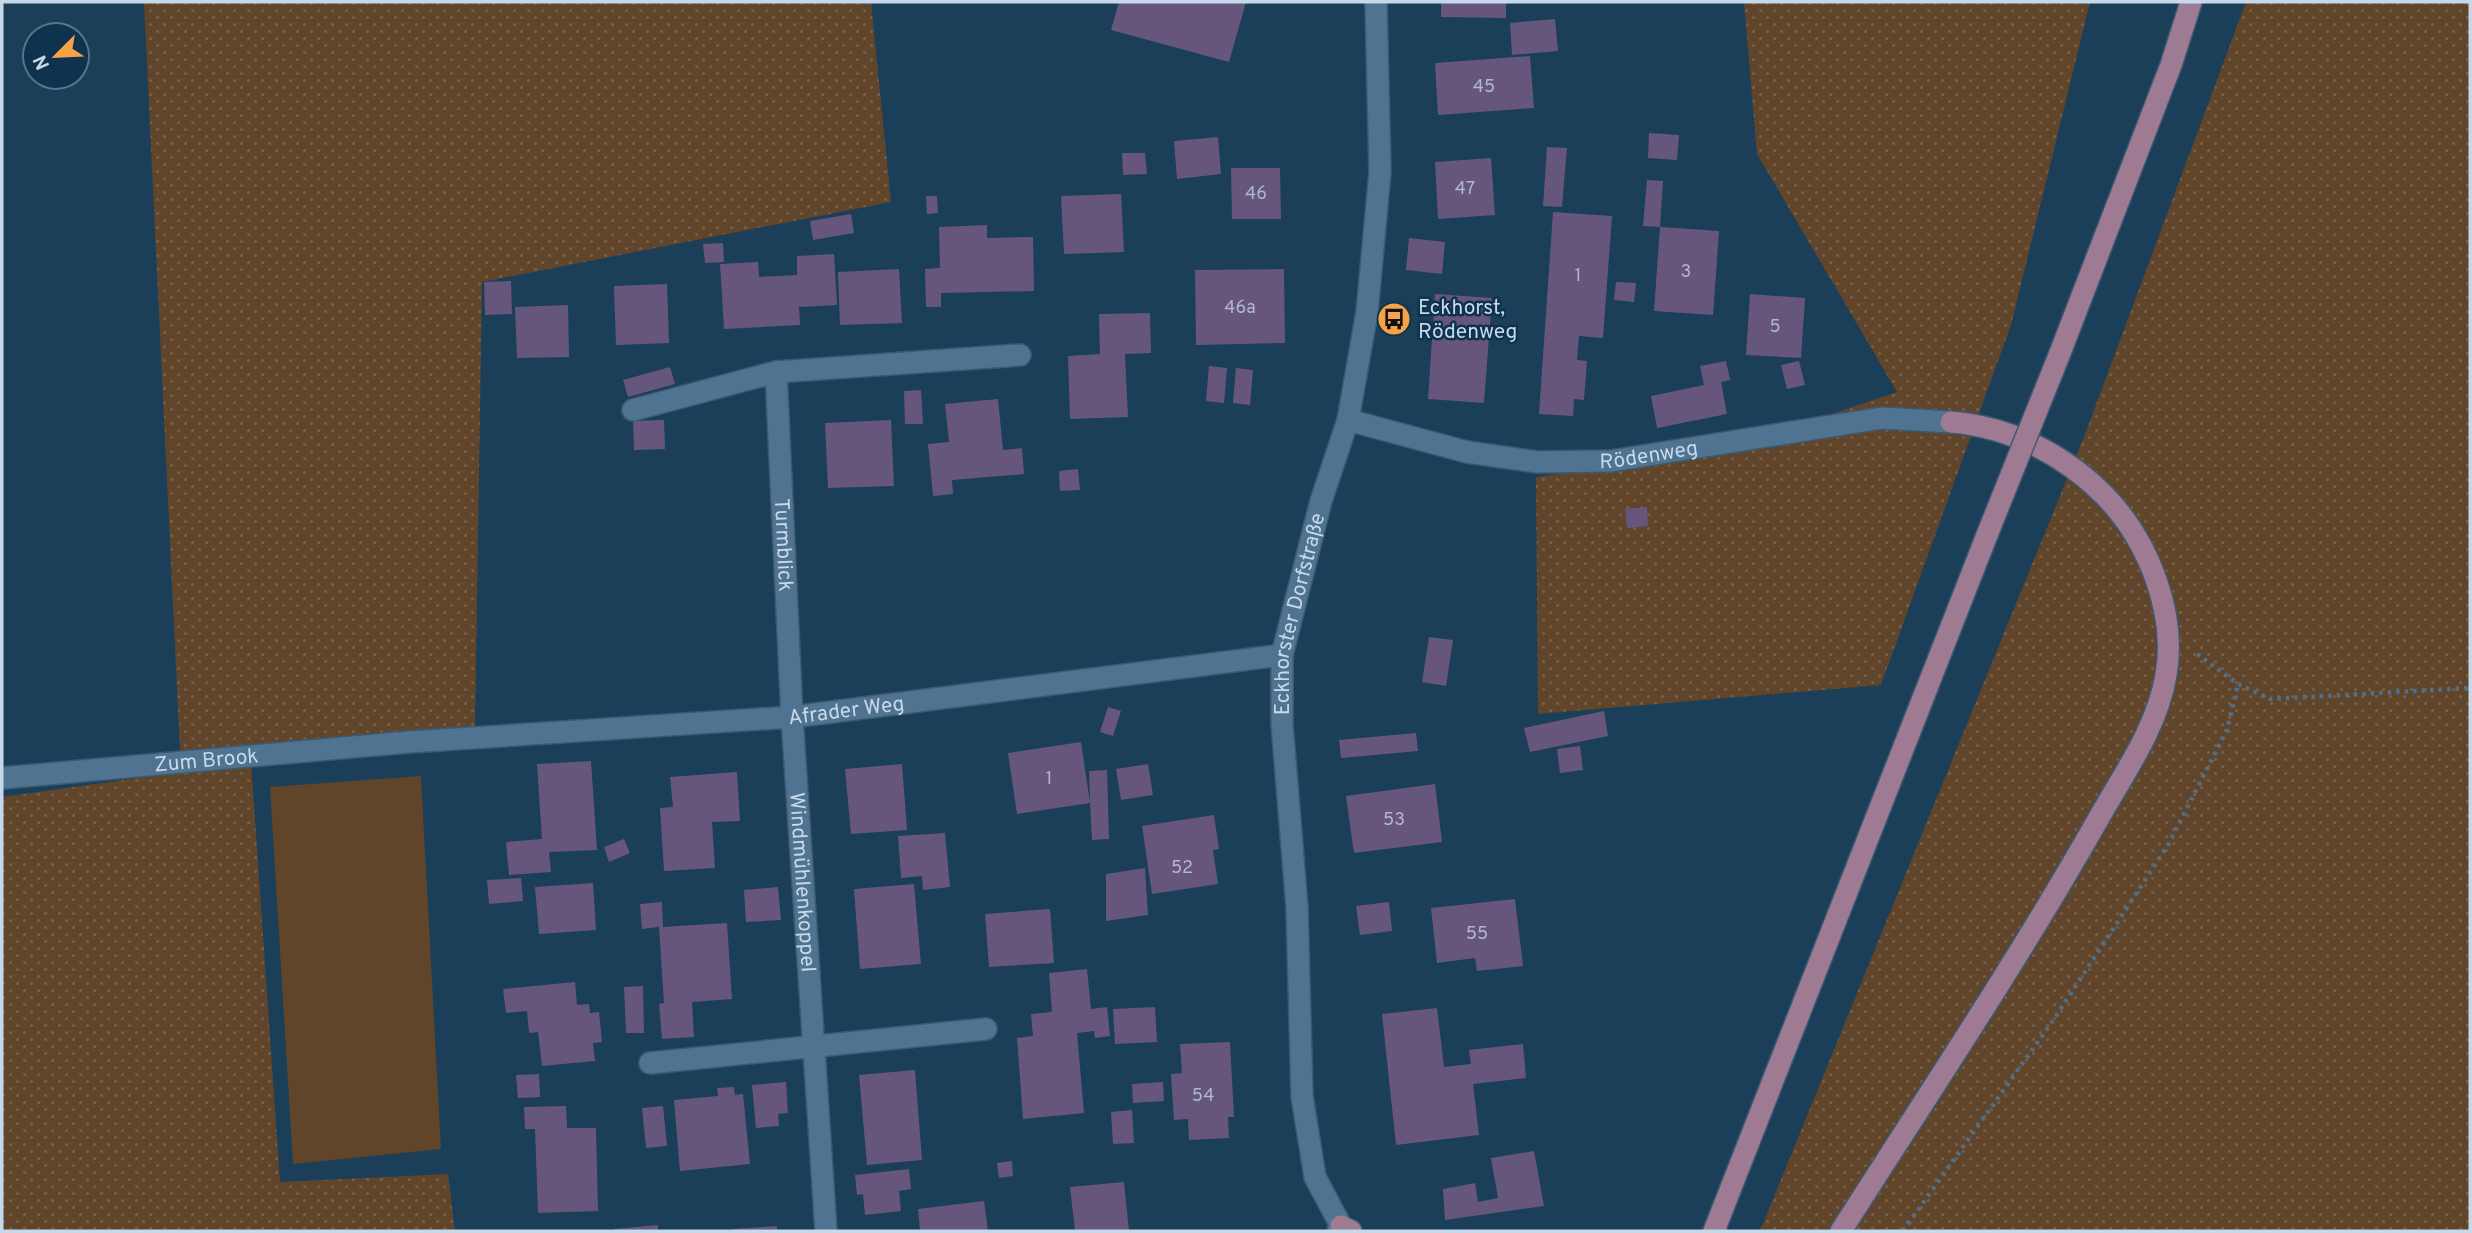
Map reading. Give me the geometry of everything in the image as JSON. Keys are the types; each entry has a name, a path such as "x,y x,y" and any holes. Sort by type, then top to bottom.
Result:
{"main road":[{"path":"1714,1231 2060,353 2171,65 2191,2"},
{"path":"1840,1231 2058,890 2151,725 2166,675 2167,633 2150,562 2123,514 2083,473 2024,439 1976,424 1951,422"}],"street":[{"name":"Eckhorster Dorfstraße","path":"1343,1229 1315,1177 1302,1096 1297,907 1282,724 1282,655 1318,513 1348,421 1367,312 1380,172 1376,2"},
{"path":"633,411 776,372 1020,355"},
{"name":"Turmblick","path":"776,372 792,717"},
{"name":"Rödenweg","path":"1348,421 1467,452 1538,462 1611,461 1882,418 1951,422"},
{"name":"Afrader Weg","path":"409,742 792,717 1282,655"},
{"name":"Windmühlenkoppel","path":"792,717 826,1231"},
{"name":"Zum Brook","path":"2,778 409,742"},
{"path":"650,1063 986,1029"}],"path":[{"path":"2167,633 2238,684 2270,699 2470,688"},
{"path":"1903,1231 2052,1022 2168,845 2227,730 2238,684"}],"shaded area":[{"path":"144,2 871,2 891,202 482,282 475,727 251,761 280,1182 448,1174 455,1231 2,1231 2,797 181,772"},
{"path":"1744,2 2090,2 2011,325 1881,685 1538,714 1536,477 1715,453 1897,392 1757,154"},
{"path":"2246,2 2470,2 2470,1231 1760,1231 2084,437"},
{"path":"421,776 441,1149 293,1164 270,787"}],"building":[{"path":"1119,2 1246,2 1229,62 1111,30"},
{"path":"1441,2 1506,2 1506,18 1441,17"},
{"path":"1555,19 1558,51 1512,55 1510,23"},
{"path":"1530,56 1534,108 1438,115 1435,63"},
{"path":"1649,133 1679,135 1677,160 1648,158"},
{"path":"1218,137 1221,174 1177,179 1174,141"},
{"path":"1547,147 1567,148 1562,207 1543,206"},
{"path":"1122,153 1145,153 1147,174 1123,175"},
{"path":"1491,158 1495,215 1438,219 1435,162"},
{"path":"1231,168 1280,168 1281,219 1232,219"},
{"path":"1647,180 1663,181 1660,227 1643,226"},
{"path":"1121,194 1124,252 1064,254 1061,196"},
{"path":"926,196 937,196 938,213 927,214"},
{"path":"1553,212 1612,216 1603,338 1579,336 1577,360 1587,361 1584,400 1574,399 1573,416 1539,414"},
{"path":"851,214 854,233 813,240 810,221"},
{"path":"987,225 987,238 1033,237 1034,291 941,293 941,307 926,307 925,269 940,268 939,227"},
{"path":"1660,227 1719,231 1713,315 1654,311"},
{"path":"1409,238 1445,242 1442,274 1406,270"},
{"path":"723,243 724,262 705,263 703,244"},
{"path":"834,254 837,305 799,307 800,325 724,329 720,264 758,262 759,277 797,275 797,256"},
{"path":"899,269 902,323 840,325 838,272"},
{"path":"1284,269 1285,343 1196,345 1195,270"},
{"path":"511,281 512,314 485,315 484,282"},
{"path":"1616,282 1636,283 1634,302 1614,300"},
{"path":"667,284 669,343 616,345 614,286"},
{"path":"1435,294 1492,298 1484,403 1428,399"},
{"path":"1750,294 1805,298 1801,358 1746,355"},
{"path":"568,305 569,357 517,358 515,307"},
{"path":"1150,313 1151,353 1125,354 1128,417 1070,419 1068,356 1100,354 1099,314"},
{"path":"1726,361 1730,380 1721,382 1727,414 1657,428 1651,396 1704,385 1700,366"},
{"path":"1799,361 1805,385 1787,389 1781,365"},
{"path":"1209,366 1227,368 1224,403 1206,401"},
{"path":"670,367 675,384 628,397 623,380"},
{"path":"1236,368 1253,370 1250,405 1233,403"},
{"path":"921,390 923,424 905,424 904,391"},
{"path":"998,399 1003,450 1022,448 1024,474 952,480 953,494 933,496 928,444 949,442 945,404"},
{"path":"664,420 665,449 634,450 633,421"},
{"path":"891,420 894,486 828,488 825,423"},
{"path":"1078,469 1080,490 1060,491 1059,471"},
{"path":"1647,507 1648,526 1627,528 1625,509"},
{"path":"1429,637 1453,640 1446,686 1422,682"},
{"path":"1108,707 1121,711 1113,736 1100,732"},
{"path":"1604,711 1608,736 1530,752 1524,728"},
{"path":"1416,733 1418,751 1341,758 1339,740"},
{"path":"1081,742 1090,803 1017,814 1008,753"},
{"path":"1580,746 1583,770 1560,773 1557,749"},
{"path":"591,761 597,850 549,852 551,872 509,875 506,842 542,839 537,764"},
{"path":"902,764 907,830 851,834 845,769"},
{"path":"1148,764 1153,795 1121,800 1116,769"},
{"path":"1107,770 1109,839 1092,840 1089,771"},
{"path":"737,772 740,821 712,822 715,868 664,871 660,808 673,807 670,777"},
{"path":"1435,784 1442,842 1354,853 1346,796"},
{"path":"1214,815 1219,849 1213,850 1218,884 1152,894 1142,826"},
{"path":"945,833 950,887 923,890 922,876 901,878 898,836"},
{"path":"624,839 630,853 609,862 604,847"},
{"path":"1145,868 1148,915 1106,921 1106,874"},
{"path":"521,878 523,901 489,904 487,880"},
{"path":"593,883 596,930 539,934 535,887"},
{"path":"914,884 921,964 860,969 854,889"},
{"path":"778,887 781,920 746,922 744,890"},
{"path":"1515,899 1523,966 1477,971 1475,958 1437,963 1431,908"},
{"path":"662,902 663,927 727,923 732,999 692,1002 694,1037 662,1039 659,1004 664,1003 659,927 642,929 640,904"},
{"path":"1389,902 1392,931 1360,935 1356,906"},
{"path":"1050,909 1054,963 989,967 985,914"},
{"path":"1087,969 1091,1009 1107,1007 1110,1036 1095,1038 1094,1031 1077,1033 1084,1113 1023,1119 1017,1038 1033,1036 1031,1014 1052,1012 1049,973"},
{"path":"575,982 577,1005 589,1004 590,1013 599,1012 602,1042 593,1043 595,1061 542,1066 538,1032 529,1033 527,1011 506,1013 503,989"},
{"path":"643,986 644,1033 626,1033 624,987"},
{"path":"1155,1007 1157,1042 1115,1044 1113,1009"},
{"path":"1437,1008 1444,1067 1471,1064 1469,1050 1523,1044 1526,1078 1473,1084 1479,1135 1396,1145 1382,1014"},
{"path":"1230,1042 1234,1117 1228,1117 1229,1138 1189,1140 1188,1119 1174,1120 1171,1074 1182,1073 1180,1044"},
{"path":"915,1070 922,1160 867,1165 859,1075"},
{"path":"539,1074 540,1097 518,1098 516,1075"},
{"path":"786,1082 788,1113 778,1114 779,1126 756,1128 752,1085"},
{"path":"1163,1082 1164,1101 1133,1103 1132,1084"},
{"path":"734,1087 735,1095 743,1094 750,1164 680,1171 674,1100 718,1096 717,1088"},
{"path":"566,1106 567,1128 596,1128 598,1211 538,1213 535,1129 525,1129 524,1107"},
{"path":"663,1106 667,1146 646,1148 642,1108"},
{"path":"1132,1110 1134,1143 1113,1144 1111,1112"},
{"path":"1534,1151 1544,1206 1445,1220 1443,1189 1475,1183 1478,1202 1498,1198 1491,1158"},
{"path":"1012,1161 1013,1176 999,1178 997,1163"},
{"path":"909,1169 911,1189 899,1191 901,1211 865,1215 863,1194 857,1195 855,1175"},
{"path":"1124,1182 1129,1231 1075,1231 1070,1187"},
{"path":"984,1201 988,1231 920,1231 918,1209"},
{"path":"658,1225 658,1231 614,1231 614,1229"},
{"path":"777,1226 777,1231 733,1231 733,1229"}],"place":[{"name":"Eckhorst, Rödenweg","path":"1394,319"}]}
